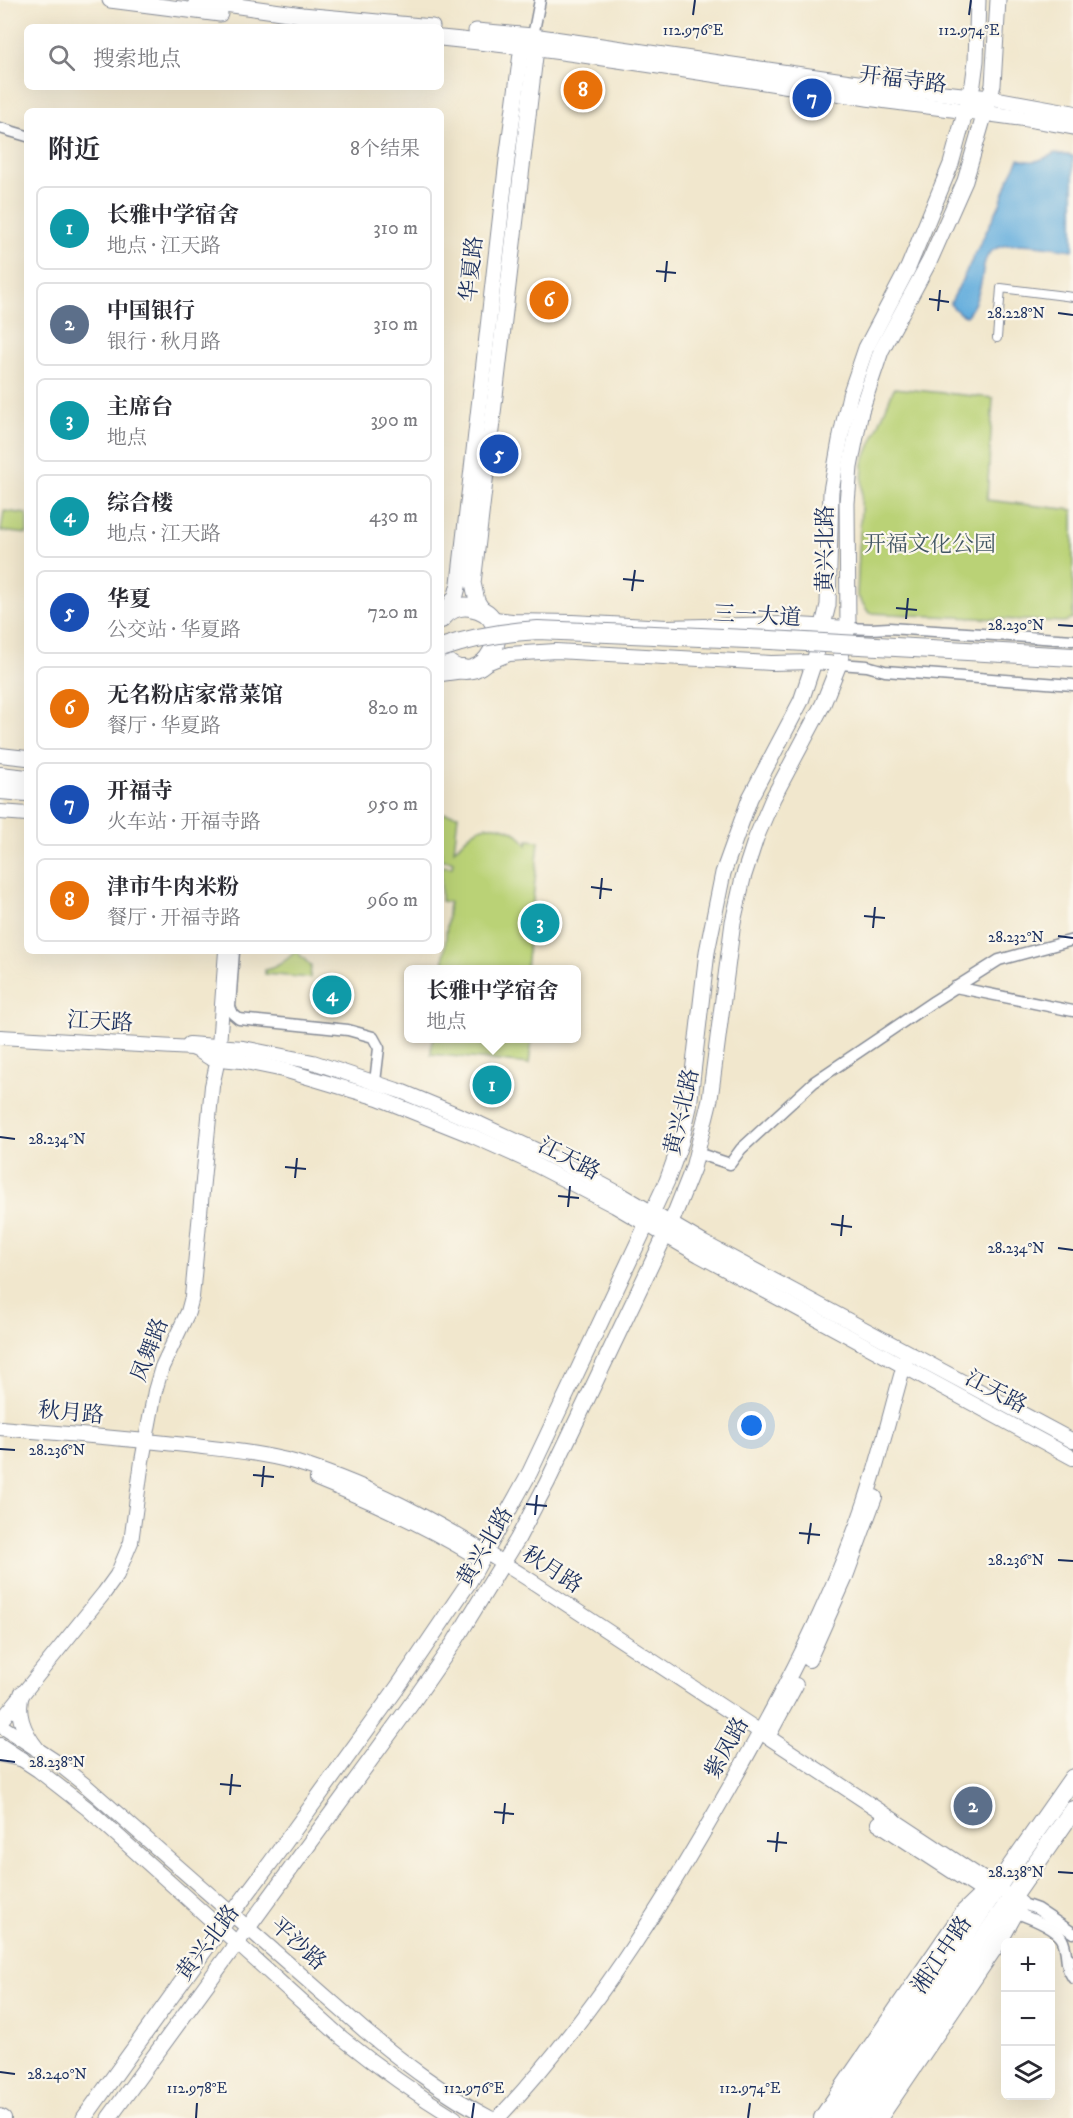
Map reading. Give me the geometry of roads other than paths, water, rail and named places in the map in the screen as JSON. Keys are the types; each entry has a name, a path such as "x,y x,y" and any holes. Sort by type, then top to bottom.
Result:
{"main road":[{"path":"110,0 309,24"},
{"path":"196,0 302,15 400,24"},
{"name":"黄兴北路","path":"84,2118 397,1688 484,1556 530,1472 650,1218 674,1162 687,1117 711,924 723,873 738,824 801,702 814,662 824,626 830,587 831,491 850,395 866,348 908,268 951,164 976,61 978,0"},
{"name":"黄兴北路","path":"109,2118 412,1702 455,1641 501,1567 548,1482 686,1189 705,1126 715,1071 733,922 743,878 756,838 773,798 823,704 839,664 848,628 847,503 850,467 861,411 881,351 930,260 959,197 988,105 997,44 998,0"},
{"name":"开福寺路","path":"444,29 530,43 878,86 967,103 1073,113"},
{"name":"开福寺路","path":"444,38 530,43"},
{"name":"华夏路","path":"485,614 477,601 473,584 530,43"},
{"name":"华夏路","path":"444,614 456,595 459,583 507,160 530,43"},
{"name":"开福寺路","path":"988,105 1073,127"},
{"path":"444,616 460,607 469,607 485,614 495,628 497,637 492,654 471,668 444,672"},
{"name":"三一大道","path":"444,647 482,636 538,630 1073,657"},
{"name":"三一大道","path":"444,657 482,646 545,640 1073,666"},
{"path":"444,661 448,664 471,668"},
{"path":"0,765 24,767"},
{"path":"0,777 24,779"},
{"path":"0,790 24,792"},
{"path":"0,802 24,804"},
{"path":"22,1694 19,1707 22,1724 27,1736 37,1749"},
{"path":"0,1754 22,1759"},
{"name":"湘江中路","path":"878,2118 1000,1938 1002,1898 1010,1868 1073,1778"},
{"name":"湘江中路","path":"842,2118 1002,1898 1069,1816"},
{"name":"湘江中路","path":"823,2118 964,1913 1002,1898"},
{"name":"湘江中路","path":"859,2118 1002,1898"}],"street":[{"name":"华夏路","path":"530,43 540,0"},
{"path":"0,128 24,135"},
{"path":"997,338 1001,288 1073,297"},
{"path":"485,614 495,619 512,621 668,627 782,624 890,628 1073,640"},
{"path":"444,679 509,654 556,651 771,663 814,662 867,666 885,671 1073,685"},
{"path":"0,755 24,758"},
{"path":"0,812 24,814"},
{"path":"697,1153 730,1164 741,1149 814,1082 955,987 999,960 1073,940"},
{"name":"凤舞路","path":"214,1053 212,1027 218,954"},
{"name":"凤舞路","path":"0,1723 104,1593 126,1558 131,1542 145,1445 162,1367 188,1312 192,1297 214,1053 222,1014 226,954"},
{"path":"234,954 230,1007 233,1014 239,1019 348,1030 373,1036 380,1048 375,1082"},
{"path":"955,987 1073,1011"},
{"path":"210,1100 216,1083 225,1072 255,1057 230,1038 224,1027 222,1014"},
{"path":"192,1045 207,1037 212,1027"},
{"name":"江天路","path":"0,1035 192,1048 214,1053 313,1062 435,1105 551,1157 668,1229 910,1362 1073,1458"},
{"name":"江天路","path":"0,1035 192,1045 214,1053"},
{"name":"江天路","path":"255,1057 419,1113 650,1218"},
{"name":"江天路","path":"910,1362 1073,1441"},
{"name":"紫凤路","path":"511,2118 579,2039 634,1962 679,1893 761,1740 798,1663 864,1503 910,1362"},
{"name":"秋月路","path":"0,1428 145,1445"},
{"name":"秋月路","path":"0,1437 247,1452 293,1462 394,1501 457,1533 484,1556 1002,1898"},
{"name":"平沙路","path":"0,1723 85,1785 398,2058 437,2086 490,2118"},
{"name":"紫凤路","path":"498,2118 544,2068 627,1959 761,1740"},
{"name":"平沙路","path":"0,1745 88,1809 356,2049 455,2118"},
{"path":"1002,1898 1037,1909 1073,1933"},
{"path":"1002,1898 1058,1934 1064,1942 1068,1969 1073,1978"},
{"path":"1067,1964 1073,1953"},
{"path":"0,2116 4,2118"}],"water":[{"path":"1055,153 1073,156 1073,250 1018,244 998,248 991,252 985,260 980,288 972,307 966,316 959,313 950,304 1000,204 1009,178 1019,159 1038,160"}],"place":[{"name":"津市牛肉米粉","path":"583,90"},
{"name":"开福寺","path":"812,98"},
{"name":"无名粉店家常菜馆","path":"549,300"},
{"name":"华夏","path":"499,454"},
{"name":"主席台","path":"540,923"},
{"name":"综合楼","path":"332,995"},
{"name":"长雅中学宿舍","path":"492,1085"},
{"name":"中国银行","path":"973,1806"}],"park label":[{"name":"开福文化公园","path":"930,544"}]}
